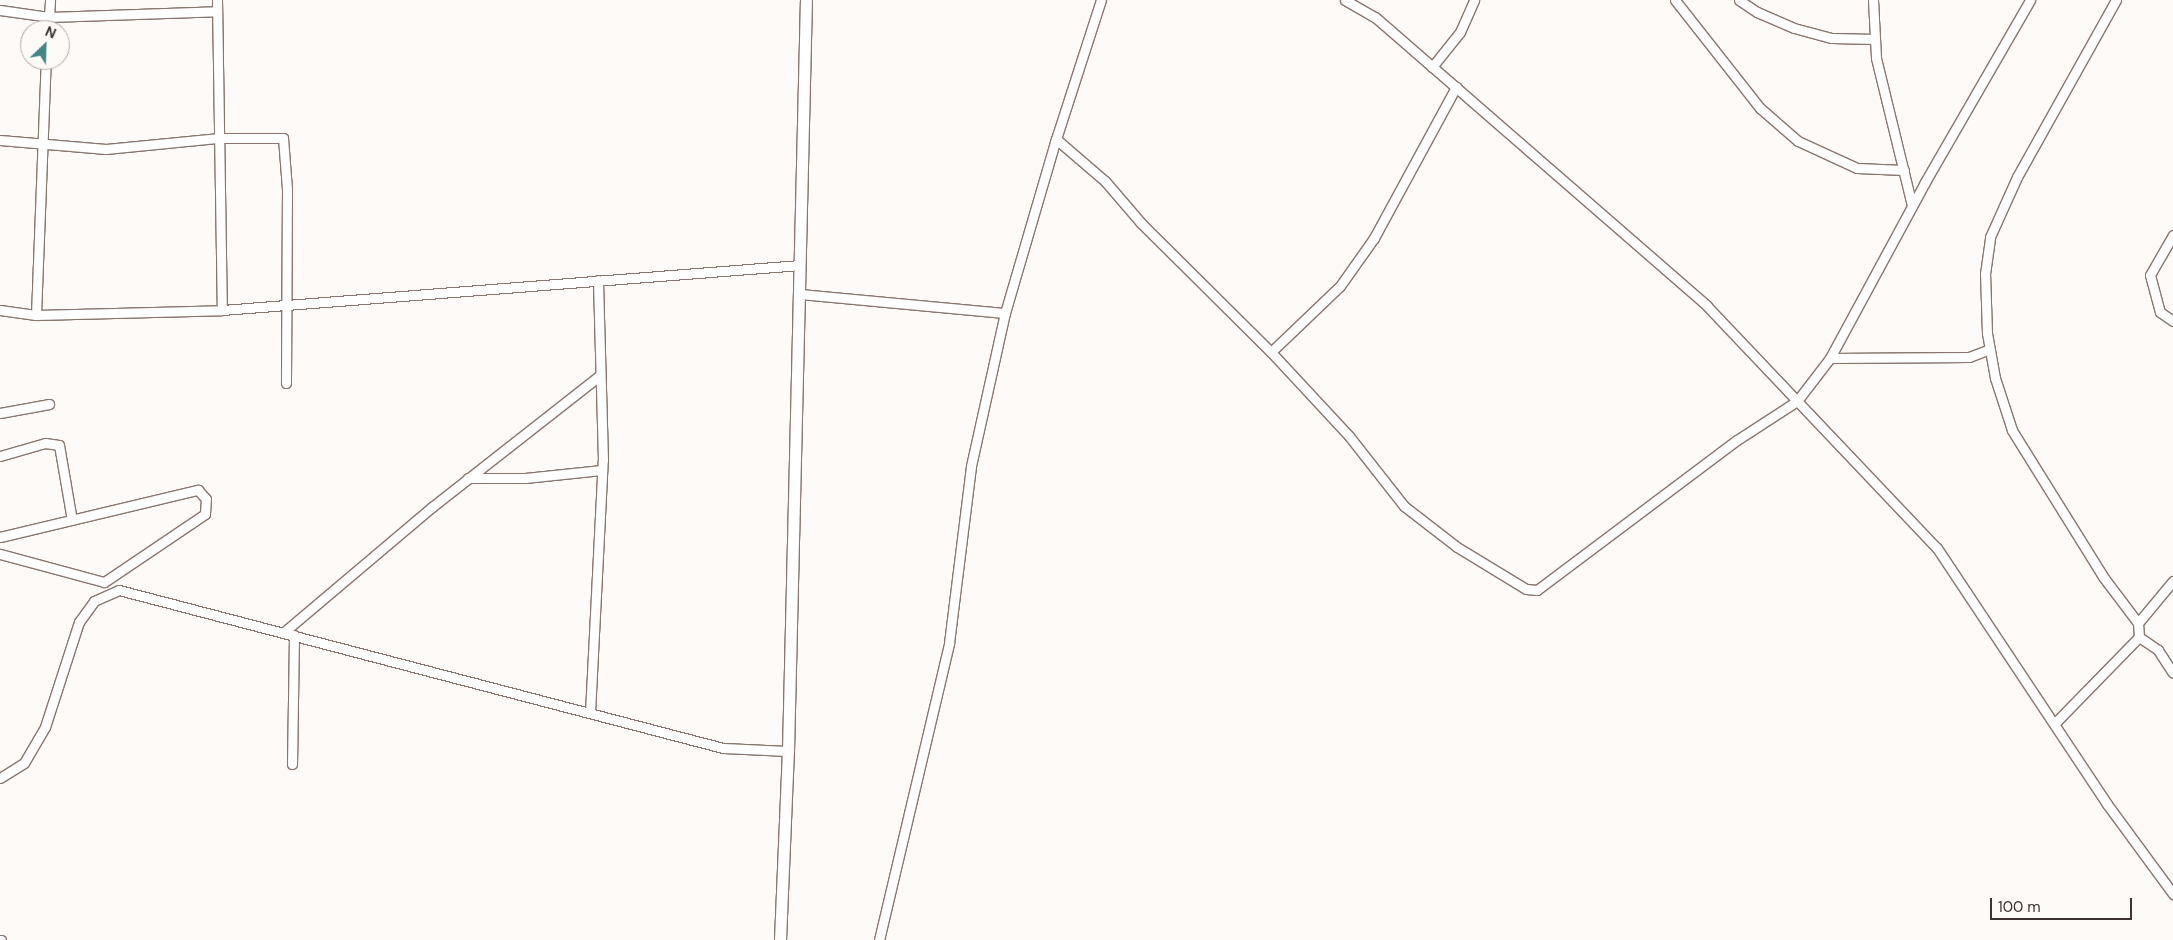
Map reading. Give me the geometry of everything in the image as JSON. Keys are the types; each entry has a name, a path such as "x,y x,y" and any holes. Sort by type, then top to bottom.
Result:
{"main road":[{"path":"780,940 788,752 806,0"}],"street":[{"path":"49,20 50,0"},
{"path":"217,0 222,310"},
{"path":"878,940 949,643 971,466 1005,313 1056,138 1101,0"},
{"path":"1345,0 1376,18 1707,306 1937,548 2107,804 2173,894"},
{"path":"1432,67 1460,32 1474,0"},
{"path":"1675,0 1760,108 1798,141 1857,168 1904,170"},
{"path":"1739,0 1757,12 1794,28 1832,38 1875,40"},
{"path":"1873,0 1876,58 1912,206"},
{"path":"1056,138 1105,181 1141,223 1271,352 1349,436 1404,506 1457,547 1526,589 1537,590 1737,440 1797,401 1830,358 1912,206 2030,0"},
{"path":"2055,723 2139,638 2138,622 2104,578 2012,430 1995,378 1990,349 1985,274 1990,237 2017,177 2116,0"},
{"path":"0,10 49,17 217,11"},
{"path":"36,315 40,144 45,70"},
{"path":"1271,352 1340,286 1374,238 1456,87"},
{"path":"0,140 106,149 219,138 283,138 288,305 286,383"},
{"path":"2173,235 2150,275 2160,312 2173,321"},
{"path":"0,310 36,315 222,310 800,265"},
{"path":"590,714 602,470 598,280"},
{"path":"799,294 1005,313"},
{"path":"1830,358 1969,357 1990,349"},
{"path":"284,632 344,579 468,478 599,376"},
{"path":"0,412 48,404"},
{"path":"0,456 45,443 59,445 72,520"},
{"path":"468,478 525,478 602,470"},
{"path":"0,537 198,490 206,499 205,514 104,582 0,554"},
{"path":"2138,622 2173,581"},
{"path":"0,778 24,763 45,727 79,622 100,596 119,590 723,748 788,752"},
{"path":"292,764 294,635"},
{"path":"2139,638 2158,650 2173,672"}]}
